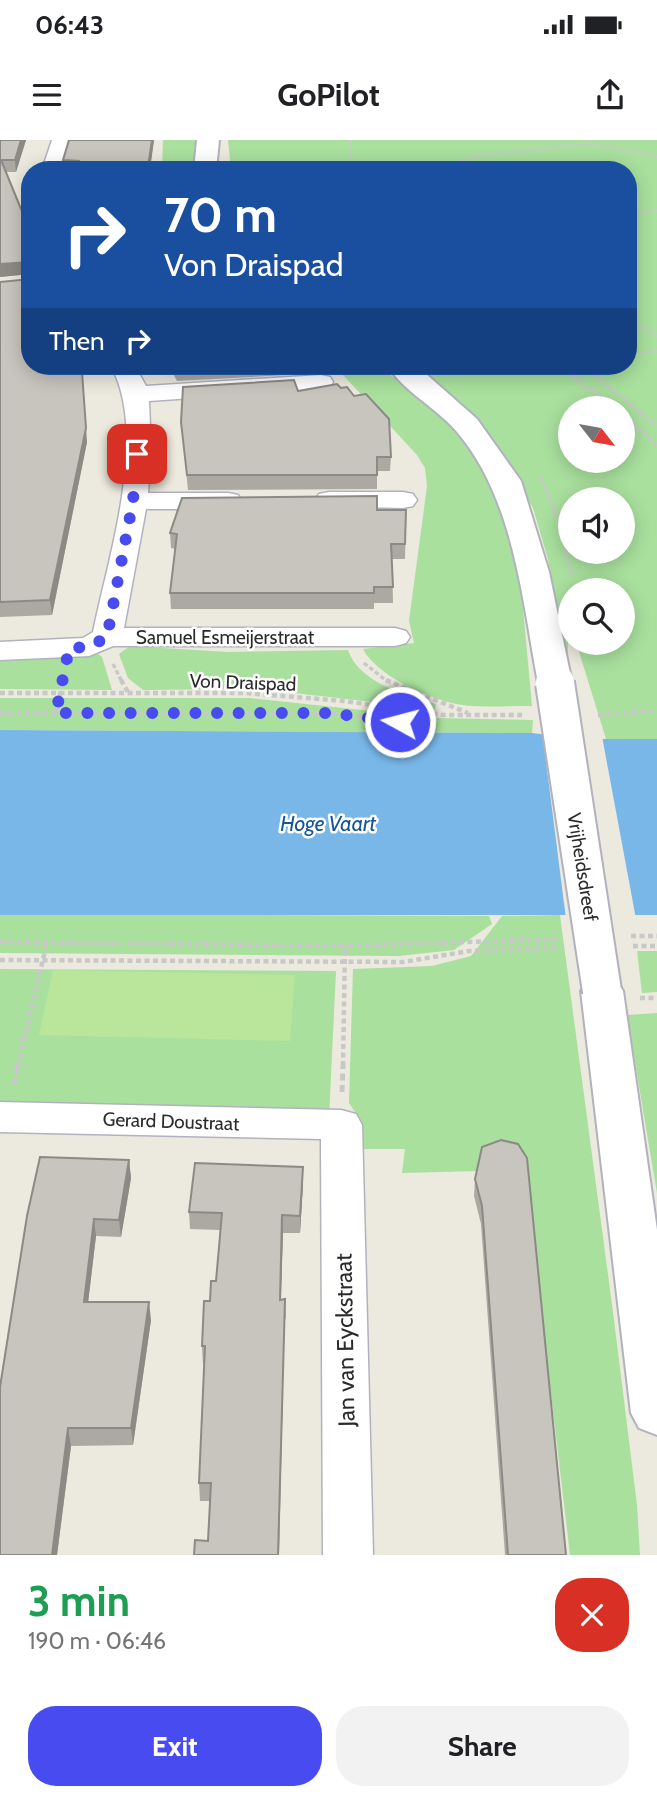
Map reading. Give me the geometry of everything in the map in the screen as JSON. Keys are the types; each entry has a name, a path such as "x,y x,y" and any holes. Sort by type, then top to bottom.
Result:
{"main road":[{"name":"Vrijheidsdreef","path":"411,375 467,425 506,481 533,572 555,682 602,992 657,1413"}],"street":[{"path":"55,161 62,140"},
{"name":"Samuel Esmeijerstraat","path":"128,375 136,394 138,430 133,501 107,637 395,637"},
{"path":"136,394 321,382"},
{"path":"133,501 255,500"},
{"path":"309,500 403,500"},
{"path":"0,650 89,647 107,637"},
{"name":"Gerard Doustraat","path":"3,1117 341,1125"},
{"name":"Jan van Eyckstraat","path":"341,1125 348,1555"}],"path":[{"path":"351,140 352,161"},
{"path":"462,161 479,156 585,141 657,156"},
{"path":"637,213 657,210"},
{"path":"637,324 657,337"},
{"path":"637,355 657,350"},
{"path":"574,375 601,396"},
{"path":"594,375 657,426"},
{"path":"635,425 657,446"},
{"path":"355,637 362,660 379,676 415,694 472,714"},
{"path":"56,713 69,648"},
{"name":"Von Draispad","path":"0,693 246,693 344,701 424,713 529,716"},
{"path":"595,715 657,711"},
{"name":"Von Draispad","path":"0,713 330,713 400,722 424,713"},
{"path":"625,936 657,936"},
{"path":"0,942 345,946 564,939"},
{"path":"3,1117 47,942"},
{"path":"341,1125 345,946"},
{"path":"631,946 657,946"},
{"path":"0,960 403,962 469,951 565,948"}],"green space":[{"path":"163,140 199,140 197,161 162,161"},
{"path":"228,140 657,140 657,739 606,739 580,655 635,655 635,578 558,578 558,621 548,559 533,508 481,424 452,395 426,375 637,375 637,161 230,161"},
{"path":"390,375 441,409 501,489 519,565 532,706 471,706 427,695 382,670 363,649 414,643 409,621 427,486 425,468 417,455 344,376"},
{"path":"130,646 228,652 348,650 362,671 373,679 398,692 436,704 435,709 258,689 143,690 128,678 119,654"},
{"path":"98,654 102,657 112,690 0,689 0,658"},
{"path":"564,655 568,655 567,676"},
{"path":"0,698 249,698 437,718 533,720 532,733 0,730"},
{"path":"0,914 489,916 492,924 454,950 399,956 0,953"},
{"path":"560,915 613,1312 637,1505 640,1555 570,1555 526,1182 478,1171 402,1173 405,1149 359,1149 361,1121 349,1103 353,969 432,966 471,956 502,916"},
{"path":"637,951 657,951 657,992 642,993"},
{"path":"0,969 336,971 329,1117 0,1107"},
{"path":"53,970 295,975 290,1041 39,1035"},
{"path":"657,1013 657,1193 627,1015"}],"water":[{"name":"Hoge Vaart","path":"0,730 532,733 581,739 657,739 657,915 0,915"}],"pier":[{"path":"542,730 602,736 636,919 566,919"}],"building":[{"path":"0,140 21,140 15,160 1,160 21,209 21,263 0,264"},
{"path":"69,140 152,140 149,161 63,160"},
{"path":"21,280 21,375 82,375 86,428 50,600 0,602 0,282"},
{"path":"294,380 298,391 337,384 341,388 347,387 354,396 366,394 389,419 391,457 377,457 377,475 187,475 181,422 183,387"},
{"path":"377,496 377,510 406,510 405,544 391,544 393,587 374,587 374,593 170,593 177,534 170,533 182,498"},
{"path":"501,1140 518,1144 527,1158 566,1555 508,1555 482,1206 475,1179 482,1147"},
{"path":"40,1157 129,1160 119,1220 94,1219 84,1302 149,1302 131,1428 68,1428 52,1555 0,1555 0,1387 27,1216"},
{"path":"195,1163 303,1167 300,1216 282,1215 280,1300 285,1299 278,1555 194,1555 195,1540 208,1541 211,1483 199,1483 205,1346 202,1346 204,1301 210,1301 211,1281 216,1281 222,1213 189,1212"}],"route":[{"path":"137,454 133,501 107,637 89,647 69,648 56,713 330,713 400,722"}]}
